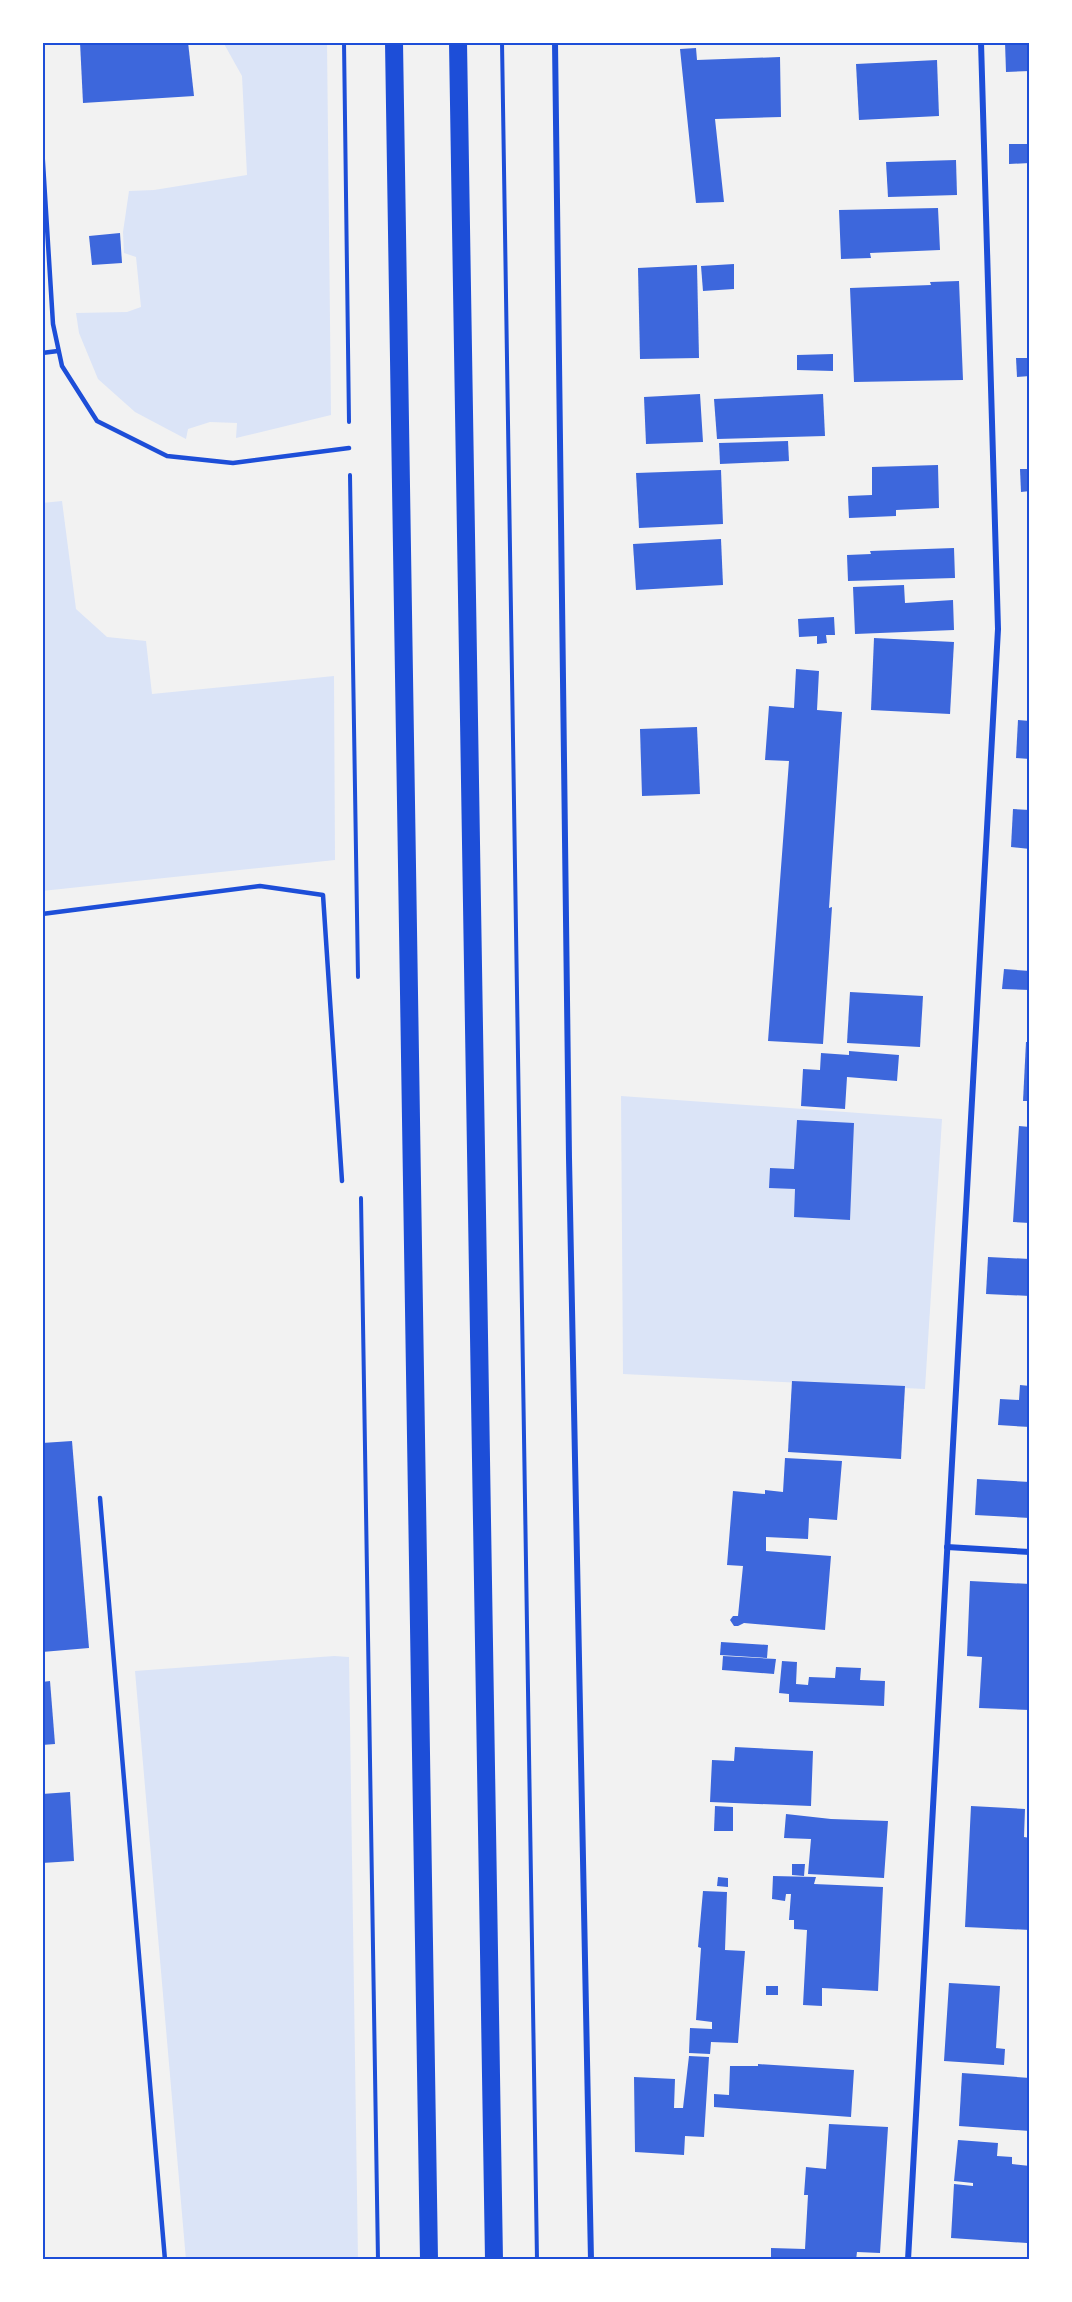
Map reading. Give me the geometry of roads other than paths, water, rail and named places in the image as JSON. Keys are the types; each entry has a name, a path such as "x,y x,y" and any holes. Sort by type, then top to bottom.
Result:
{"highway":[{"path":"394,42 429,2260"},
{"path":"458,42 494,2260"}],"street":[{"path":"555,42 569,1134 591,2260"},
{"path":"908,2260 998,629 981,42"},
{"path":"947,1547 1030,1552"}],"lane":[{"path":"42,147 53,324 58,351 62,366 97,422 167,456 233,463 350,448"},
{"path":"42,353 58,351"},
{"path":"42,914 260,886 323,895 342,1180"},
{"path":"100,1498 165,2260"}]}
